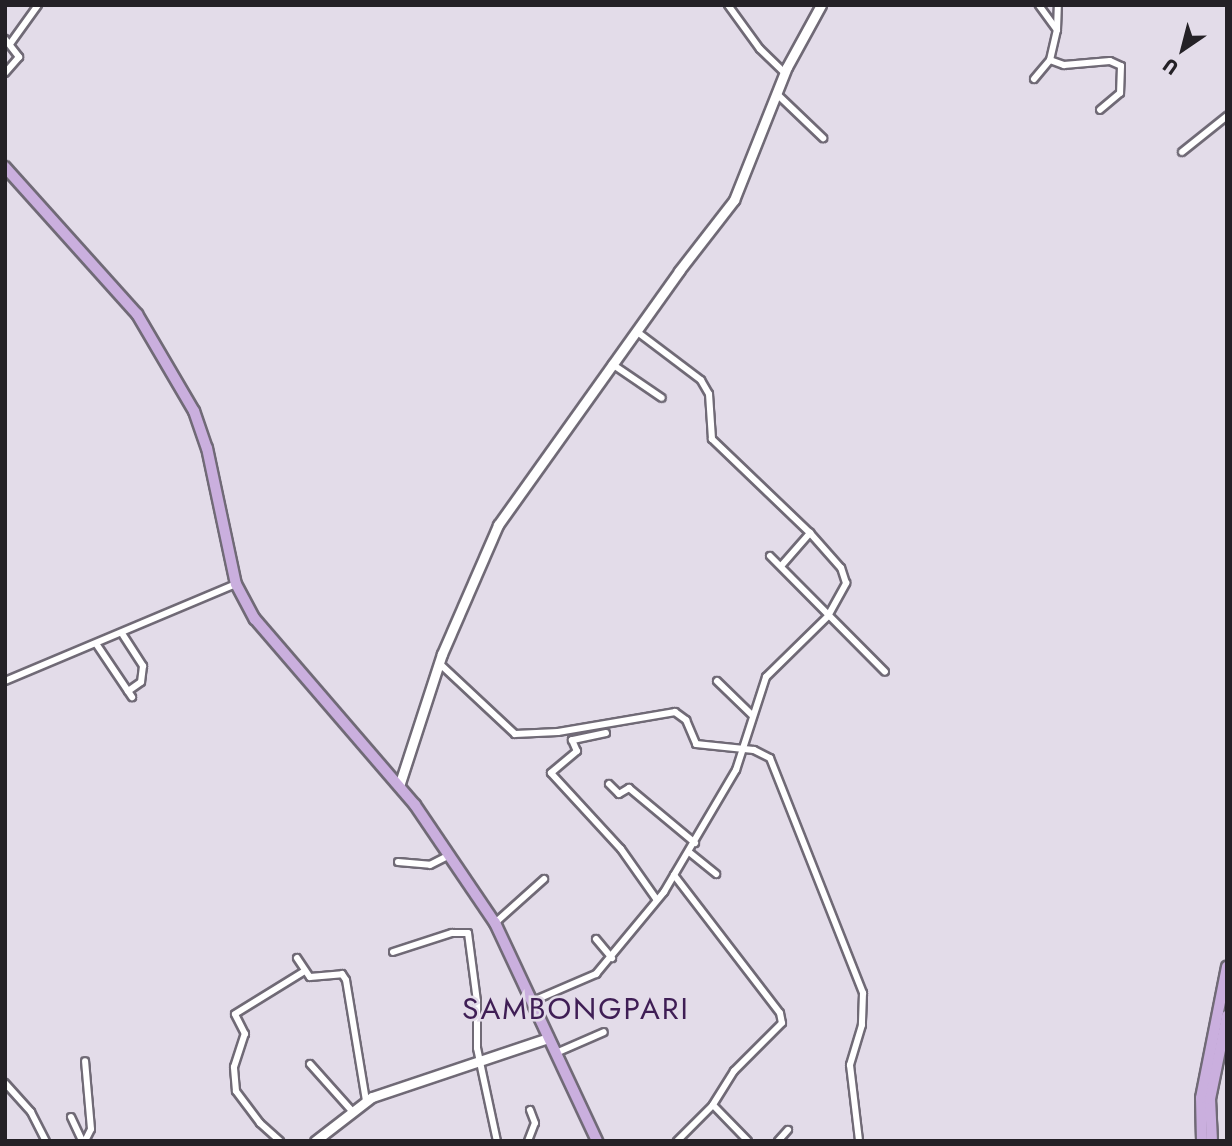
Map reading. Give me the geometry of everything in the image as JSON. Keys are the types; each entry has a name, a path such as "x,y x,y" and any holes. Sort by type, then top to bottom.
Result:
{"main road":[{"path":"5,167 137,314 194,411 207,448 236,584 255,620 399,786 450,855 495,923 597,1141"},
{"path":"1212,1141 1210,1098 1227,967"},
{"path":"1202,1141 1201,1098 1220,1028 1227,1016"}],"street":[{"path":"5,73 19,57 8,42 38,5"},
{"path":"728,5 760,49 785,73"},
{"path":"399,786 439,663 498,525 612,364 734,200 785,73 821,5"},
{"path":"1039,5 1057,30"},
{"path":"1034,79 1049,60 1057,30 1058,5"},
{"path":"1049,60 1064,65 1117,62 1123,70 1120,93 1100,110"},
{"path":"777,94 823,138"},
{"path":"1182,152 1227,116"},
{"path":"533,1001 581,982 612,958 657,900 695,843 736,770 766,677 828,616 846,583 841,568 810,533 712,439 709,394 701,380 636,331"},
{"path":"612,364 662,398"},
{"path":"782,565 810,533"},
{"path":"770,556 782,565 828,616 885,672"},
{"path":"5,681 122,635 236,584"},
{"path":"97,645 130,694 142,681 143,666 122,635"},
{"path":"439,663 515,734 596,731 606,733"},
{"path":"717,681 752,715"},
{"path":"657,900 621,849 551,773 578,751 572,740 596,731 675,712 686,720 696,744 770,758 863,993 862,1026 850,1065 859,1141"},
{"path":"609,784 619,794 629,788 695,843"},
{"path":"689,852 716,874"},
{"path":"398,862 430,865 450,855"},
{"path":"674,875 780,1013 782,1023 734,1071 713,1105 677,1141"},
{"path":"495,923 544,880"},
{"path":"393,952 468,932 480,1062 497,1141"},
{"path":"596,939 612,958"},
{"path":"297,958 303,972 315,979 342,974 346,980 366,1101"},
{"path":"280,1141 260,1123 236,1091 234,1067 245,1034 235,1011 303,972"},
{"path":"556,1054 604,1032"},
{"path":"315,1141 366,1101 548,1038"},
{"path":"84,1141 91,1129 85,1061"},
{"path":"310,1064 352,1111"},
{"path":"5,1083 31,1112 46,1141"},
{"path":"713,1105 748,1141"},
{"path":"528,1141 535,1123 530,1111"},
{"path":"71,1117 84,1141"},
{"path":"778,1141 788,1130"}],"district":[{"name":"SAMBONGPARI","path":"576,1009"}]}
